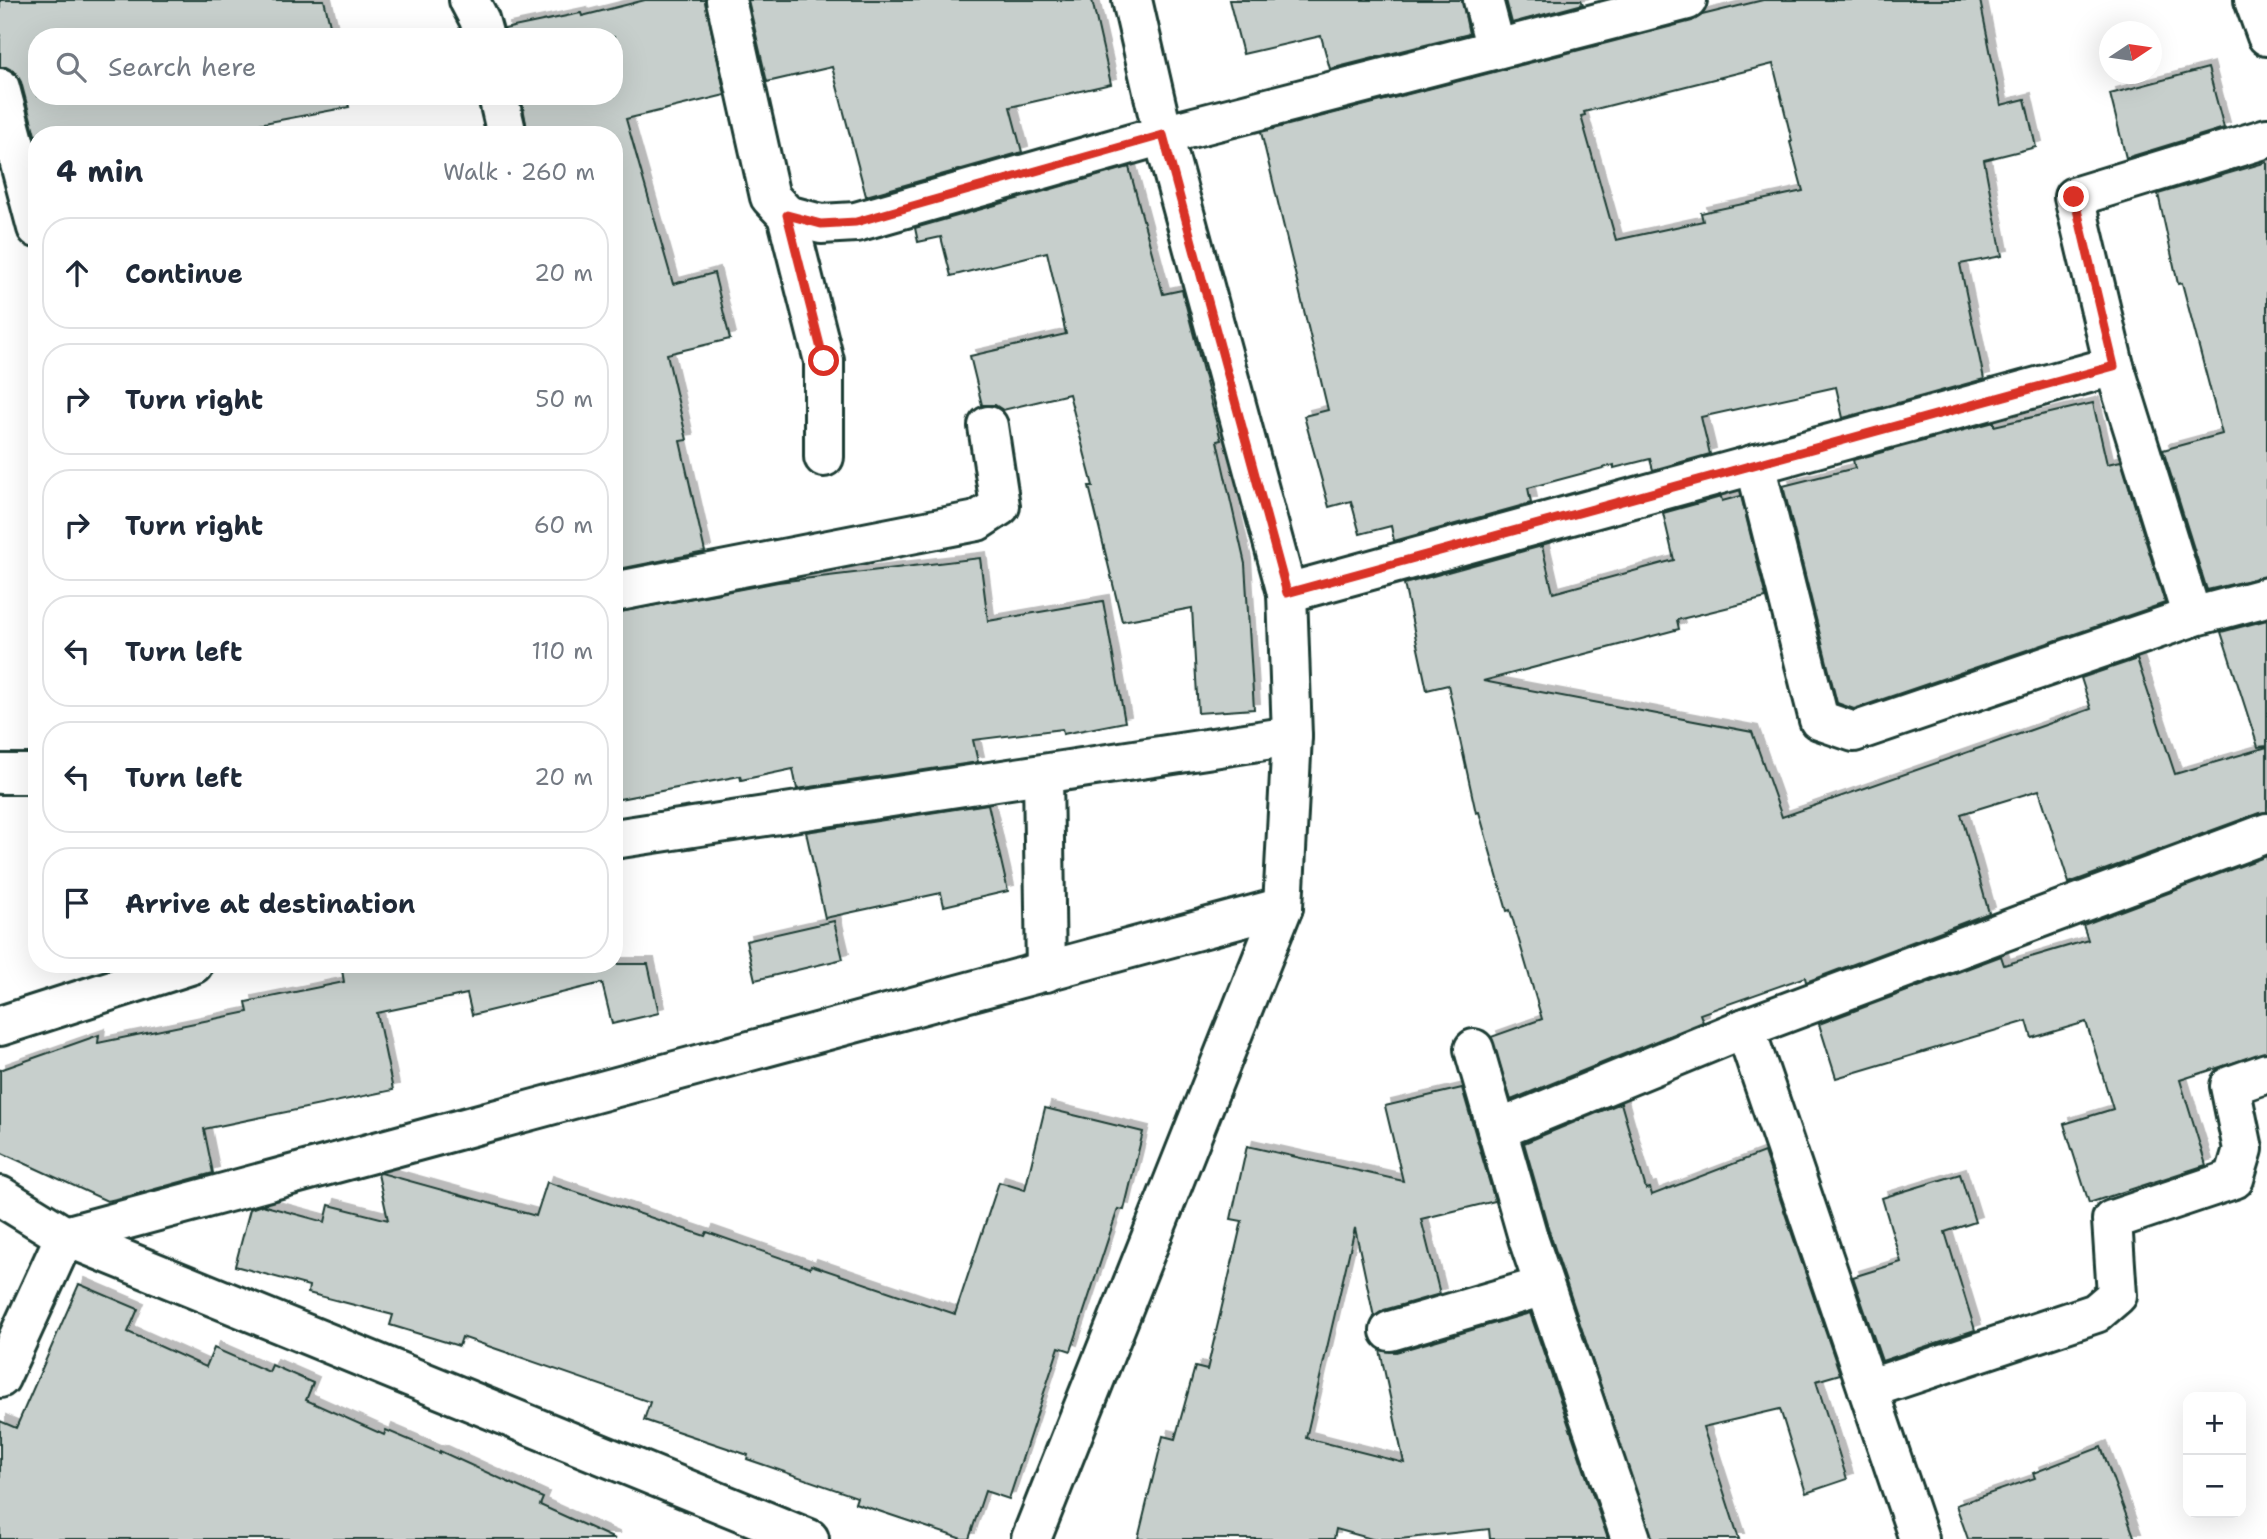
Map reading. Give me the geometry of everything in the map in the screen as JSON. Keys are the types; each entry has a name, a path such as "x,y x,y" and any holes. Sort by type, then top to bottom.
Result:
{"street":[{"path":"469,0 482,28"},
{"path":"726,0 770,198 787,215 821,224 856,222 1163,135 1687,0"},
{"path":"1031,1539 1283,907 1292,736 1287,593 1163,135 1132,0"},
{"path":"1483,0 1496,49"},
{"path":"2254,0 2267,36"},
{"path":"0,88 28,194"},
{"path":"500,105 505,126"},
{"path":"2192,617 2114,366 2074,197 2267,138"},
{"path":"787,215 824,361 824,457"},
{"path":"1287,593 2114,366"},
{"path":"623,590 977,521 1000,506 988,426"},
{"path":"1755,464 1819,720 1854,732 2192,617 2267,597"},
{"path":"623,838 1292,736"},
{"path":"0,774 28,774"},
{"path":"1043,775 1046,972"},
{"path":"1497,1130 1745,1028 2267,832"},
{"path":"65,1236 1283,907"},
{"path":"0,1027 165,973"},
{"path":"1745,1028 1919,1539"},
{"path":"1474,1049 1544,1286 1631,1539"},
{"path":"1868,1390 2096,1313 2117,1295 2112,1220 2234,1179 2243,1149 2230,1086 2267,1073"},
{"path":"0,1196 65,1236 809,1539"},
{"path":"0,1378 65,1236"},
{"path":"1390,1331 1544,1286"}],"building":[{"path":"0,0 324,0 331,28 28,28 28,105 349,107 248,126 33,126 21,82 15,72 0,67"},
{"path":"645,0 705,0 725,95 626,119 673,284 714,273 730,339 667,354 687,440 680,441 705,552 623,568 623,126 526,126 523,105 623,105 623,28 509,28 581,13 582,16"},
{"path":"748,0 1092,0 1111,84 1010,107 1022,152 866,196 832,67 767,82"},
{"path":"1229,0 1462,0 1469,34 1330,69 1321,36 1243,54"},
{"path":"1506,0 1581,0 1583,4 1512,23"},
{"path":"1763,0 1980,0 2001,105 2025,99 2036,147 1984,160 2002,256 1960,264 1984,379 1843,418 1836,387 1701,417 1710,454 1653,470 1650,459 1614,468 1614,465 1528,488 1531,503 1394,541 1391,526 1360,534 1351,501 1329,507 1304,416 1328,410 1261,132 1692,21 1702,15","holes":["1773,64 1792,141 1790,142 1803,191 1701,213 1703,221 1616,240 1581,116 1585,115 1584,112"]},
{"path":"2208,68 2224,128 2126,158 2110,94 2148,84 2162,84 2162,80"},
{"path":"2267,162 2267,576 2207,590 2163,450 2222,434 2182,283 2178,284 2158,194"},
{"path":"1129,167 1163,294 1182,290 1221,440 1217,441 1245,564 1254,709 1198,713 1192,608 1122,621 1089,486 1093,486 1069,394 1003,410 995,405 982,405 970,356 1066,334 1047,252 951,276 941,237 918,242 915,228"},
{"path":"2093,403 2107,464 2121,461 2165,603 1854,709 1837,703 1783,486 1855,468 1853,460 1994,422 1994,426"},
{"path":"1741,496 1766,598 1677,620 1679,629 1483,681 1752,732 1782,817 2091,709 2081,678 2137,659 2175,774 2267,747 2267,812 2069,883 2039,790 1961,814 1989,913 1806,982 1805,977 1700,1014 1703,1022 1511,1100 1491,1037 1542,1019 1479,812 1476,813 1448,685 1427,690 1404,584 1542,546 1553,593 1674,560 1663,513 1721,497 1722,501"},
{"path":"980,558 988,621 1103,601 1125,722 1063,734 1062,729 973,740 978,762 797,789 793,769 623,798 623,611 778,582"},
{"path":"2267,620 2267,746 2258,747 2221,632"},
{"path":"988,804 1008,891 944,906 941,893 825,918 806,832"},
{"path":"2267,856 2267,1052 2180,1080 2206,1165 2089,1203 2064,1124 2113,1109 2086,1022 2032,1038 2027,1021 1836,1078 1819,1024 2001,956 2004,965 2088,940 2083,925"},
{"path":"834,921 843,959 755,980 746,941"},
{"path":"623,964 648,964 659,1013 612,1024 602,983 472,1015 467,994 377,1013 393,1090 204,1129 213,1173 107,1201 0,1152 0,1070 99,1035 98,1043 248,1012 246,1002 344,982 342,973 623,973"},
{"path":"1462,1088 1495,1201 1421,1219 1440,1294 1384,1310 1374,1317 1355,1228 1306,1438 1404,1463 1380,1350 1396,1352 1530,1313 1608,1539 1490,1539 1489,1529 1400,1539 1372,1539 1336,1529 1334,1539 1138,1539 1163,1436 1175,1439 1195,1367 1207,1370 1242,1221 1231,1219 1247,1146 1403,1181 1385,1106"},
{"path":"1621,1103 1646,1189 1650,1188 1652,1195 1764,1152 1840,1374 1816,1381 1847,1479 1806,1493 1780,1409 1703,1427 1739,1539 1652,1539 1550,1234 1524,1143"},
{"path":"1045,1108 1143,1132 1124,1210 1118,1209 1071,1351 1059,1347 1009,1499 985,1491 969,1539 962,1539 855,1503 857,1497 747,1459 748,1455 644,1420 650,1402 462,1337 459,1346 390,1325 393,1315 308,1293 309,1286 235,1266 250,1209 262,1205 325,1222 329,1205 388,1220 378,1174 381,1173 536,1216 547,1182 705,1236 707,1232 955,1314 999,1182 1025,1190"},
{"path":"1960,1174 1975,1222 1945,1232 1975,1330 1882,1361 1853,1277 1901,1262 1882,1198"},
{"path":"79,1284 138,1309 128,1332 206,1367 214,1348 269,1372 272,1365 313,1383 306,1400 384,1435 386,1430 440,1451 543,1498 540,1505 615,1539 0,1539 0,1421 16,1428"},
{"path":"2101,1447 2135,1539 1968,1539 1956,1505 2035,1478 2033,1473"}],"route":[{"path":"824,361 787,215 821,224 856,222 1163,135 1287,593 2114,366 2074,197"}]}
